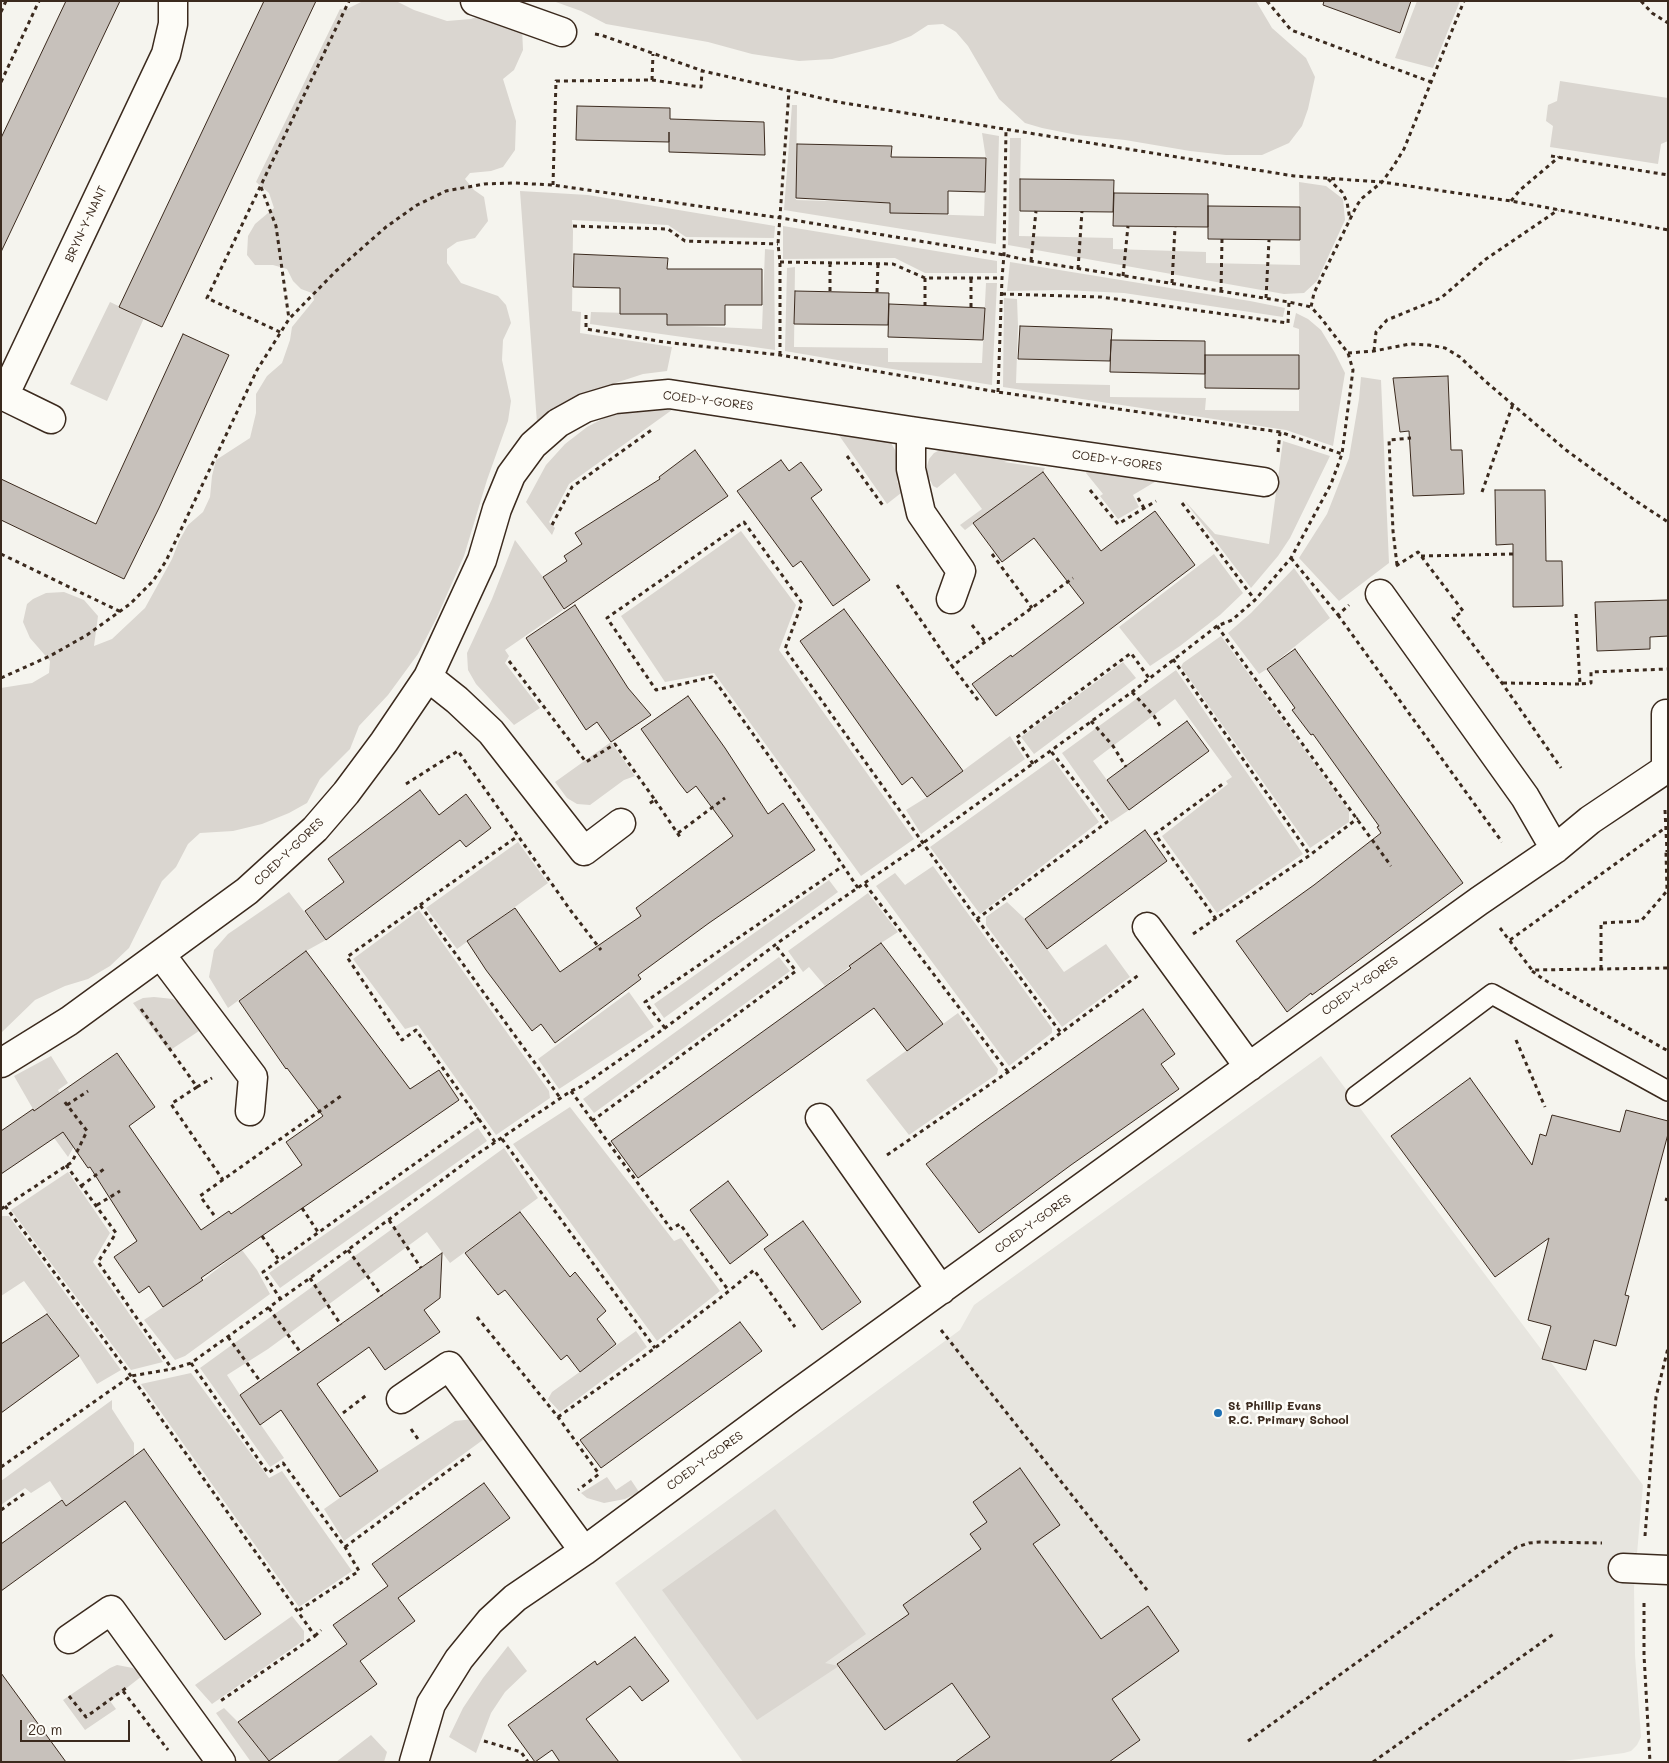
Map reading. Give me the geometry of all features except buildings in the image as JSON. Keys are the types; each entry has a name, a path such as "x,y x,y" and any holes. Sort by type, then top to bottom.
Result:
{"street":[{"name":"BRYN-Y-NANT","path":"50,419 4,396 166,54 173,24 174,1"},
{"path":"475,1 562,32"},
{"name":"COED-Y-GORES","path":"1,1063 69,1021 247,891 315,829 346,793 384,742 428,677 482,560 497,509 511,475 533,445 558,423 585,408 615,399 669,394 1264,482"},
{"path":"911,431 911,469 921,513 961,571 951,599"},
{"path":"1380,594 1525,797 1554,849"},
{"path":"428,677 457,700 491,732 584,851 622,823"},
{"name":"COED-Y-GORES","path":"415,1761 431,1704 465,1651 490,1621 515,1598 584,1551 772,1411 1479,901 1554,849 1590,820 1666,768 1666,714"},
{"path":"1147,927 1249,1067"},
{"path":"161,955 253,1077 250,1111"},
{"path":"820,1118 858,1173 931,1297"},
{"path":"401,1399 449,1366 584,1551"},
{"path":"1624,1568 1668,1570"},
{"path":"69,1639 111,1610 221,1762"}],"lane":[{"path":"1356,1096 1492,994 1668,1091"}],"path":[{"path":"1,12 6,1"},
{"path":"1,82 39,1"},
{"path":"280,332 207,298 349,1"},
{"path":"1267,1 1292,30 1431,82"},
{"path":"1311,307 1314,293 1356,207 1361,199 1382,182 1404,149 1464,1"},
{"path":"1641,1 1652,13 1668,23"},
{"path":"562,32 600,35 702,71 838,102 1294,176 1382,182 1511,201 1668,230"},
{"path":"652,80 653,54"},
{"path":"552,185 556,81 652,80 701,87 702,71"},
{"path":"780,355 780,262 778,244 789,91"},
{"path":"998,392 1004,255 1006,129"},
{"path":"1551,156 1668,175"},
{"path":"1511,201 1520,190 1559,157"},
{"path":"1327,178 1342,192 1347,202 1350,220"},
{"path":"1,678 50,656 80,639 121,612 153,581 166,561 257,370 289,319 336,271 386,228 417,205 446,191 484,184 552,185 781,218 1078,269 1289,302 1311,307 1348,353 1353,370 1342,454 1332,484 1290,558 1256,600 1232,620 1217,626 1172,659 1132,692 923,844 775,945 665,1028 582,1086 571,1091 495,1142 281,1300 191,1363 172,1369 131,1376 1,1467"},
{"path":"261,187 276,226 289,319"},
{"path":"1374,351 1376,332 1387,320 1441,298 1486,259 1558,209"},
{"path":"1031,261 1036,211"},
{"path":"1078,269 1082,211"},
{"path":"573,226 668,229 685,241 778,244"},
{"path":"1124,276 1128,226"},
{"path":"1172,283 1175,227"},
{"path":"1221,292 1222,240"},
{"path":"1266,298 1269,240"},
{"path":"780,262 893,264 925,278 1002,278"},
{"path":"830,264 830,291"},
{"path":"877,292 878,264"},
{"path":"925,278 925,306"},
{"path":"970,307 971,278"},
{"path":"1002,294 1101,297 1288,323 1289,302"},
{"path":"586,315 586,329 664,342 780,355 998,392 1285,433 1342,454"},
{"path":"1348,353 1374,351 1410,344 1445,348 1460,357 1566,450 1668,522"},
{"path":"1482,492 1512,404"},
{"path":"552,525 572,487 658,426"},
{"path":"1397,565 1393,531 1389,440 1411,438"},
{"path":"843,450 887,512"},
{"path":"1088,488 1118,524 1158,500"},
{"path":"1178,499 1256,600"},
{"path":"858,888 771,759 712,677 656,690 607,618 744,522 802,603 785,649 923,844 1061,1032"},
{"path":"991,553 1032,608"},
{"path":"1,554 121,612"},
{"path":"1421,556 1513,554"},
{"path":"952,666 1073,578"},
{"path":"897,585 952,666 978,700"},
{"path":"1576,614 1580,684"},
{"path":"1338,615 1502,842"},
{"path":"1217,626 1391,866"},
{"path":"1033,764 1016,738 1023,732 1131,653 1149,678"},
{"path":"1172,659 1310,854"},
{"path":"509,661 586,762 615,744 679,835 725,798"},
{"path":"1502,683 1580,684 1591,683 1591,672 1668,669"},
{"path":"1132,692 1154,716 1162,729"},
{"path":"1091,721 1113,746 1126,766"},
{"path":"406,784 458,750 571,911 601,950"},
{"path":"978,918 1107,822 1050,750"},
{"path":"1216,919 1155,834 1224,783"},
{"path":"622,823 655,800"},
{"path":"1601,969 1601,923 1641,921 1666,891 1665,802"},
{"path":"858,1173 903,1146 1008,1072 1133,981 1166,952 1310,854 1358,818"},
{"path":"1510,940 1665,828"},
{"path":"495,1142 416,1030 402,1040 347,956 518,836"},
{"path":"665,1028 645,1002 843,866"},
{"path":"866,884 1008,1072"},
{"path":"1479,901 1532,970 1543,979 1668,1050"},
{"path":"420,905 561,1099"},
{"path":"592,1121 796,971 775,945"},
{"path":"1532,970 1668,968"},
{"path":"122,983 197,1087 171,1104 223,1180"},
{"path":"1516,1040 1545,1108"},
{"path":"66,1105 88,1091"},
{"path":"571,1091 671,1230 680,1224 729,1291"},
{"path":"214,1215 200,1196 340,1096"},
{"path":"1,1209 72,1162 86,1132 64,1102"},
{"path":"281,1300 263,1272 479,1118"},
{"path":"501,1138 655,1348"},
{"path":"66,1165 116,1233 98,1262 172,1369"},
{"path":"81,1186 104,1169"},
{"path":"97,1206 120,1191"},
{"path":"5,1206 131,1376 315,1636"},
{"path":"302,1208 318,1232"},
{"path":"389,1220 421,1268"},
{"path":"262,1236 279,1260"},
{"path":"348,1250 382,1296"},
{"path":"558,1417 655,1348 754,1270 794,1326"},
{"path":"310,1278 341,1325"},
{"path":"931,1297 1147,1590"},
{"path":"269,1308 301,1353"},
{"path":"477,1317 558,1417 599,1474 554,1508"},
{"path":"228,1337 260,1381"},
{"path":"191,1363 268,1473 283,1463 345,1547 359,1571 298,1611"},
{"path":"343,1413 373,1391"},
{"path":"345,1547 499,1434"},
{"path":"1,1510 25,1492"},
{"path":"1248,1741 1517,1547 1540,1542 1606,1544"},
{"path":"192,1722 321,1630"},
{"path":"1373,1762 1555,1633"},
{"path":"69,1696 86,1717 153,1669"},
{"path":"123,1691 171,1754"},
{"path":"484,1741 521,1752 528,1762"}],"shaded area":[{"path":"363,1 396,1 414,10 447,21 471,19 490,12 522,28 523,50 514,70 503,79 516,121 515,150 503,167 491,171 470,173 465,179 474,190 484,197 488,221 475,238 457,242 447,249 447,263 461,283 498,296 506,305 511,323 503,340 502,360 511,401 508,421 487,480 464,556 418,654 388,695 359,726 350,749 320,779 307,803 262,824 233,831 200,833 188,844 176,867 162,881 129,948 110,966 88,979 65,986 35,1000 1,1033 1,688 32,683 49,673 50,661 30,638 23,622 27,604 46,593 64,592 84,600 98,616 94,646 112,639 145,608 188,525 203,512 210,497 216,460 250,438 256,413 256,394 267,376 282,363 290,340 292,327 314,300 312,293 301,289 293,281 287,269 273,265 255,265 247,255 248,236 255,224 274,208 269,193 256,182 340,9 345,10"},
{"path":"553,1 1256,1 1272,28 1306,58 1315,77 1302,126 1289,143 1262,155 1226,155 1077,135 1025,123 999,99 968,46 956,32 943,24 928,25 911,36 890,44 832,59 799,61 752,54 708,42 606,24 581,11"},
{"path":"1417,1 1460,1 1433,68 1395,58"},
{"path":"1560,81 1668,98 1668,141 1661,144 1658,164 1550,147 1553,126 1546,121 1548,105 1557,101"},
{"path":"792,105 797,105 796,200 890,203 891,213 984,216 986,159 982,133 999,136 996,244 784,210"},
{"path":"1010,138 1021,138 1019,236 1113,238 1113,249 1206,252 1206,263 1300,265 1299,182 1326,186 1343,199 1345,220 1317,281 1304,293 1284,294 1008,245"},
{"path":"520,191 588,195 775,226 774,238 686,237 668,225 572,220 572,311 581,312 580,333 672,347 667,371 643,374 591,391 560,406 537,423"},
{"path":"783,226 997,261 997,273 925,273 895,258 783,259"},
{"path":"765,249 774,250 775,350 590,324 591,312 667,314 667,325 762,329"},
{"path":"1010,262 1285,308 1283,317 1124,293 1064,290 1007,291"},
{"path":"795,267 794,347 888,348 888,362 982,363 986,283 997,283 992,385 785,351 787,268"},
{"path":"1004,298 1017,299 1016,383 1110,385 1110,397 1206,398 1205,410 1299,411 1299,329 1293,327 1296,313 1308,319 1321,330 1345,373 1333,446 1286,430 1003,387"},
{"path":"110,302 144,318 107,401 70,384"},
{"path":"1361,377 1381,380 1389,563 1339,601 1299,558 1327,514 1349,458"},
{"path":"676,407 569,484 549,522 555,528 552,535 526,502 546,465 565,444 587,427 610,415 650,408"},
{"path":"836,431 890,441 895,450 898,466 897,481 901,493 887,504"},
{"path":"1283,441 1330,456 1290,538 1278,556 1251,588 1184,500 1215,534 1269,544"},
{"path":"944,448 1016,458 1004,462 1045,468 1043,472 965,530 960,525 982,509 955,473 937,488 933,486 927,474 929,459 934,453"},
{"path":"1087,470 1158,480 1133,495 1139,507 1118,519 1100,496 1103,494 1086,473"},
{"path":"741,531 796,605 779,650 914,839 861,876 714,673 665,682 621,616"},
{"path":"515,540 543,577 563,610 505,650 509,656 505,663 540,708 514,725 476,684 468,670 467,653 492,599"},
{"path":"1214,554 1243,593 1220,615 1180,646 1150,666 1119,627"},
{"path":"1294,568 1330,618 1259,674 1228,633 1251,613"},
{"path":"1221,636 1349,811 1349,822 1310,848 1181,667 1183,663"},
{"path":"1123,662 1136,678 1034,754 1021,737"},
{"path":"1176,670 1303,854 1217,913 1162,836 1228,784 1226,781 1232,777 1175,699 1093,761 1129,810 1111,822 1062,753"},
{"path":"1010,736 1025,759 921,834 906,810 927,797"},
{"path":"611,742 635,776 624,780 590,805 577,804 567,798 555,782"},
{"path":"1053,759 1099,822 980,914 930,847"},
{"path":"518,842 548,883 457,949 426,908"},
{"path":"933,866 1052,1028 1052,1033 1009,1066 876,886 895,873 905,885"},
{"path":"829,880 838,892 664,1018 654,1004"},
{"path":"289,892 326,940 306,951 228,1008 209,977 214,950 228,934"},
{"path":"868,893 898,932 825,986 809,967 803,972 788,951"},
{"path":"1007,902 1025,919 1064,972 1106,944 1130,977 1062,1027 986,925 986,917"},
{"path":"419,910 549,1091 550,1098 496,1135 418,1025 405,1029 353,959"},
{"path":"779,957 790,971 594,1113 583,1099"},
{"path":"629,992 654,1027 559,1089 538,1059"},
{"path":"143,998 173,999 188,1009 202,1029 169,1051 133,1003"},
{"path":"958,1013 998,1069 997,1074 909,1135 866,1080"},
{"path":"51,1056 68,1083 58,1090 81,1134 68,1157 33,1109 14,1076"},
{"name":"St Phillip Evans R.C. Primary School","path":"1321,1056 1643,1485 1634,1588 1635,1655 1641,1737 1637,1745 1631,1751 1624,1753 1556,1762 743,1762 615,1583 960,1330 974,1305"},
{"path":"570,1107 674,1241 681,1238 720,1291 657,1341 513,1144"},
{"path":"478,1128 487,1141 280,1288 269,1273"},
{"path":"504,1148 538,1198 450,1263 427,1232 268,1349 227,1375 284,1458 270,1467 200,1368"},
{"path":"68,1172 110,1233 93,1262 163,1362 131,1370 11,1210"},
{"path":"1,1216 9,1216 121,1370 97,1384 79,1356 24,1281 1,1296"},
{"path":"242,1250 257,1270 270,1294 185,1356 175,1360 144,1320 203,1280"},
{"path":"636,1331 647,1347 560,1412 548,1399 552,1392"},
{"path":"191,1373 269,1478 282,1471 352,1571 299,1607 141,1384"},
{"path":"112,1400 112,1409 134,1443 134,1457 67,1507 50,1481 31,1493 25,1488 1,1505 1,1481"},
{"path":"474,1419 491,1434 344,1541 324,1509 455,1421"},
{"path":"607,1477 616,1490 631,1480 639,1492 625,1499 604,1503 587,1498 581,1493"},
{"path":"775,1509 866,1634 825,1663 839,1666 757,1720 662,1590"},
{"path":"292,1616 304,1631 304,1640 212,1704 195,1685"},
{"path":"508,1646 527,1671 505,1692 491,1713 476,1753 449,1737 463,1708"},
{"path":"117,1665 133,1668 142,1676 110,1701 116,1709 85,1730 63,1700"},
{"path":"224,1708 238,1722 269,1762 251,1762 216,1713"},
{"path":"371,1735 387,1752 384,1762 336,1762"}],"place":[{"name":"St Phillip Evans R.C. Primary School","path":"1218,1413"}]}
